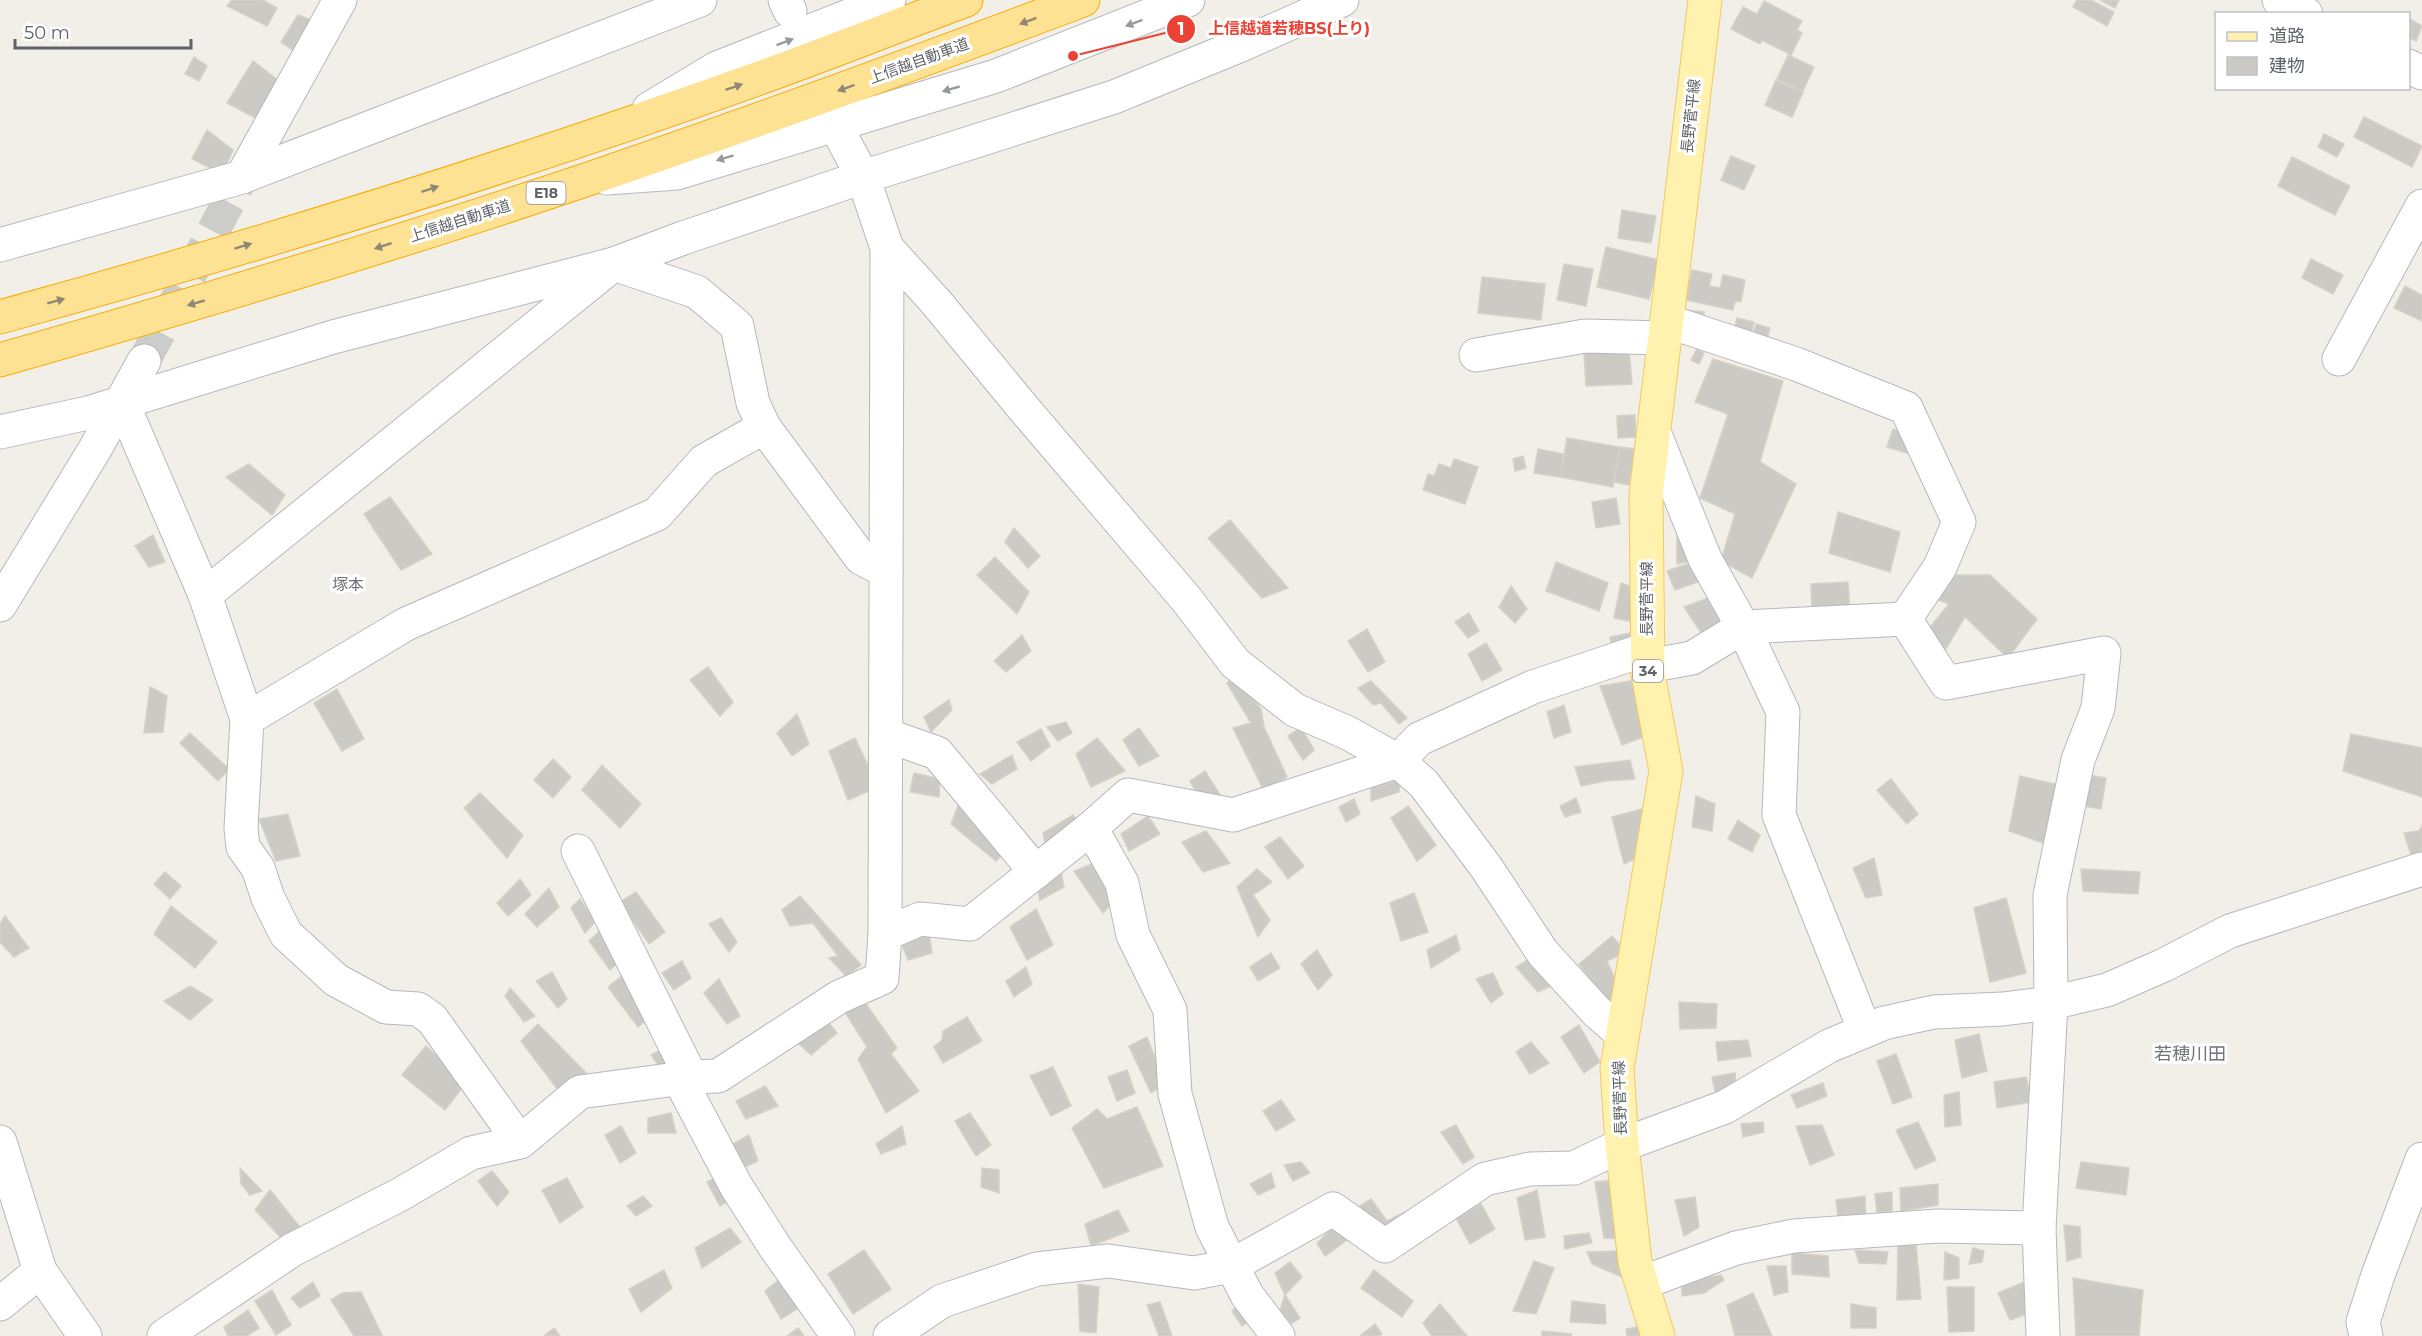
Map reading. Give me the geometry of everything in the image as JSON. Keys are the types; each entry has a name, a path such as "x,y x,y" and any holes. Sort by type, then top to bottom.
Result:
{"highway":[{"path":"0,317 257,242 622,126 766,76 966,0"},
{"name":"上信越自動車道","path":"0,360 253,287 588,179 779,113 1083,0"}],"main road":[{"name":"長野菅平線","path":"1658,1336 1635,1262 1622,1145 1617,1068 1656,844 1666,771 1648,658 1646,495 1705,0"}],"street":[{"path":"242,177 340,0"},
{"path":"0,245 242,177 700,0"},
{"path":"622,126 717,68 889,0"},
{"path":"588,179 677,173 996,76 1188,0"},
{"path":"0,432 88,413 333,337 614,264 863,177 1114,97 1241,45 1342,0"},
{"path":"2279,0 2302,12"},
{"path":"164,1336 292,1250 401,1194 471,1153 520,1142 580,1092 718,1077 839,997 882,978 885,934 887,248 863,177 841,136"},
{"path":"2339,359 2422,206"},
{"path":"887,248 936,302 1187,600 1235,663 1295,710 1348,733 1398,761 1424,784 1486,867 1543,953 1596,1011 1622,1033"},
{"path":"614,264 697,292 737,326 753,403 764,427 861,558 886,571"},
{"path":"205,595 614,264"},
{"path":"1476,355 1585,336 1666,329 1796,364 1906,408 1959,522 1940,567 1905,619"},
{"path":"0,605 122,402 144,361"},
{"path":"122,402 205,595 246,719 241,828 243,847 258,868 268,898 286,934 336,980 386,1007 418,1008 432,1019 520,1142"},
{"path":"246,719 406,624 657,514 704,461 764,427"},
{"path":"1654,432 1705,559 1743,627 1783,712 1779,815 1865,1031"},
{"path":"885,934 920,919 970,924 1091,828 1128,795 1233,814 1398,761 1419,739 1533,687 1648,658 1692,658 1743,627 1905,619"},
{"path":"1905,619 1946,682 2104,653 2098,708 2078,760 2050,895 2050,1003 2039,1228 2043,1336"},
{"path":"886,735 937,753 1036,872"},
{"path":"1091,828 1122,883 1133,935 1170,1010 1174,1094 1212,1227 1247,1295 1278,1336"},
{"path":"578,851 736,1186 775,1247 838,1336"},
{"path":"890,1336 942,1301 1037,1269 1108,1261 1194,1273 1231,1266 1333,1209 1385,1246 1485,1179 1530,1169 1574,1168 1622,1145 1725,1107 1829,1046 1884,1023 1934,1012 2003,1009 2050,1003 2107,990 2164,965 2230,931 2422,868"},
{"path":"0,1142 40,1271 86,1336"},
{"path":"2366,1336 2363,1322 2422,1159"},
{"path":"1642,1283 1736,1248 1794,1236 1938,1226 2039,1228"},
{"path":"0,1304 40,1271"}],"building":[{"path":"232,0 263,0 277,8 267,26 227,6"},
{"path":"2077,0 2091,0 2114,12 2107,26 2073,7"},
{"path":"2100,0 2119,0 2115,8"},
{"path":"1764,1 1802,21 1797,30 1802,33 1791,55 1762,40 1760,44 1731,29 1743,7 1757,14"},
{"path":"298,15 316,22 298,54 281,42"},
{"path":"2410,19 2422,26 2416,41 2410,38"},
{"path":"1788,55 1814,67 1803,91 1777,79"},
{"path":"194,57 207,66 199,81 185,74"},
{"path":"253,61 279,81 257,119 227,103"},
{"path":"1776,80 1803,92 1792,117 1765,105"},
{"path":"2364,117 2422,146 2412,167 2354,137"},
{"path":"207,130 233,150 222,174 192,159"},
{"path":"2324,134 2344,144 2337,157 2318,147"},
{"path":"1731,156 1755,166 1744,190 1721,180"},
{"path":"2292,157 2350,186 2335,215 2278,186"},
{"path":"1622,210 1656,216 1651,243 1618,238"},
{"path":"1606,247 1659,260 1649,299 1597,287"},
{"path":"2311,259 2343,275 2333,294 2302,278"},
{"path":"1564,264 1593,269 1586,306 1557,300"},
{"path":"1692,270 1712,274 1709,286 1720,288 1723,275 1745,280 1741,302 1735,301 1733,310 1686,300"},
{"path":"1482,277 1545,284 1541,320 1478,313"},
{"path":"2405,286 2422,295 2422,321 2394,308"},
{"path":"1686,310 1704,312 1703,323"},
{"path":"1737,318 1754,322 1750,339 1733,335"},
{"path":"1756,324 1770,328 1766,343 1752,339"},
{"path":"1697,349 1704,353 1699,364 1691,360"},
{"path":"1629,350 1632,384 1586,386 1584,353"},
{"path":"1713,359 1783,381 1760,462 1796,484 1752,578 1721,561 1735,514 1700,498 1728,414 1695,402"},
{"path":"1635,415 1636,437 1618,438 1617,416"},
{"path":"1893,429 1913,435 1907,453 1887,447"},
{"path":"1567,438 1620,447 1613,487 1560,477"},
{"path":"1620,447 1635,449 1629,485 1614,482"},
{"path":"1538,449 1564,454 1560,477 1534,473"},
{"path":"1523,456 1526,468 1515,471 1513,459"},
{"path":"1454,459 1478,467 1465,504 1423,490 1428,474 1434,476 1439,464 1451,468"},
{"path":"249,464 285,495 272,515 226,477"},
{"path":"390,497 432,554 401,570 364,514"},
{"path":"1616,498 1620,524 1596,528 1592,502"},
{"path":"1838,512 1900,532 1890,572 1829,553"},
{"path":"1230,520 1288,588 1262,598 1208,538"},
{"path":"1014,528 1040,556 1028,568 1005,542"},
{"path":"1686,533 1695,560 1677,564 1677,536"},
{"path":"153,535 165,562 149,567 135,546"},
{"path":"995,557 1029,592 1017,614 977,575"},
{"path":"1556,562 1608,583 1599,611 1546,591"},
{"path":"1693,562 1700,581 1675,590 1667,571"},
{"path":"1948,575 1990,575 2037,619 2008,658 1965,617 1944,652 1926,632 1949,604 1930,597"},
{"path":"1848,582 1850,612 1812,614 1811,584"},
{"path":"1621,583 1639,590 1639,623 1614,618"},
{"path":"1511,586 1527,609 1515,623 1499,607"},
{"path":"1711,597 1726,627 1707,642 1684,607"},
{"path":"1469,613 1479,631 1468,638 1455,622"},
{"path":"1367,629 1385,662 1368,672 1348,641"},
{"path":"1634,632 1641,643 1613,654 1610,637"},
{"path":"1022,635 1031,651 1006,672 994,661"},
{"path":"1486,643 1502,670 1482,681 1468,654"},
{"path":"708,667 733,702 720,716 690,680"},
{"path":"1236,674 1261,709 1264,727 1287,777 1264,791 1233,728 1251,723 1227,683"},
{"path":"1635,680 1646,736 1622,745 1600,686"},
{"path":"1371,681 1407,718 1399,724 1381,703 1373,705 1358,688"},
{"path":"150,687 167,696 163,732 144,733"},
{"path":"337,689 364,739 342,751 314,703"},
{"path":"949,700 952,710 931,732 924,717"},
{"path":"1564,705 1571,732 1554,738 1547,712"},
{"path":"797,714 809,744 792,756 777,733"},
{"path":"1066,722 1072,733 1058,741 1047,727"},
{"path":"1301,727 1314,750 1303,760 1288,736"},
{"path":"1139,728 1159,756 1139,766 1123,740"},
{"path":"1041,729 1050,746 1031,761 1017,742"},
{"path":"190,733 229,769 218,781 180,743"},
{"path":"2351,734 2422,748 2422,797 2343,771"},
{"path":"855,738 878,787 848,800 829,751"},
{"path":"1097,738 1125,771 1091,787 1076,754"},
{"path":"1012,755 1017,769 992,784 980,774"},
{"path":"553,759 571,777 553,798 534,780"},
{"path":"1630,760 1635,779 1605,781 1581,786 1575,767"},
{"path":"602,765 641,804 620,828 582,790"},
{"path":"1205,771 1222,798 1206,810 1190,781"},
{"path":"914,773 940,779 939,797 910,792"},
{"path":"2089,775 2106,778 2101,809 2083,806"},
{"path":"2020,776 2072,788 2060,849 2009,831"},
{"path":"1891,779 1918,814 1907,824 1877,790"},
{"path":"1400,780 1399,792 1371,801 1371,788"},
{"path":"480,793 523,835 507,858 464,808"},
{"path":"1696,796 1715,804 1712,831 1692,827"},
{"path":"1576,798 1581,812 1565,817 1560,806"},
{"path":"1354,799 1360,814 1346,822 1339,807"},
{"path":"958,806 1007,849 996,861 951,824"},
{"path":"1408,806 1436,845 1417,861 1391,818"},
{"path":"1642,809 1648,853 1624,864 1612,817"},
{"path":"288,814 300,856 276,861 259,819"},
{"path":"1073,815 1089,838 1049,862 1043,833"},
{"path":"1148,816 1160,834 1129,851 1121,834"},
{"path":"1738,820 1760,835 1752,852 1728,839"},
{"path":"2422,826 2422,858 2413,861 2404,833 2419,831"},
{"path":"1206,831 1230,863 1203,872 1182,842"},
{"path":"1280,837 1304,866 1288,879 1265,847"},
{"path":"1874,858 1882,895 1866,898 1853,868"},
{"path":"1092,864 1116,898 1103,913 1074,871"},
{"path":"1257,869 1272,882 1253,895 1270,920 1258,937 1237,887"},
{"path":"2081,869 2140,872 2138,894 2083,891"},
{"path":"165,872 181,886 170,899 154,884"},
{"path":"1061,872 1064,887 1040,900 1036,883"},
{"path":"520,879 531,895 508,916 497,903"},
{"path":"549,888 559,907 537,927 525,914"},
{"path":"636,892 665,932 649,944 620,902"},
{"path":"1414,893 1428,932 1401,941 1390,903"},
{"path":"800,896 861,965 846,976 829,958 838,956 813,923 790,926 782,910"},
{"path":"2006,898 2026,973 1990,982 1974,908"},
{"path":"580,899 595,922 585,933 571,908"},
{"path":"171,906 217,942 195,968 154,934"},
{"path":"1036,909 1053,945 1027,960 1010,927"},
{"path":"5,916 29,948 14,957 0,942 0,924"},
{"path":"721,918 737,942 729,952 709,924"},
{"path":"601,930 620,961 610,970 589,941"},
{"path":"929,933 932,953 908,960 901,942"},
{"path":"1456,935 1460,950 1431,968 1427,950"},
{"path":"1612,936 1626,952 1607,961 1619,988 1608,1004 1579,964"},
{"path":"1317,950 1332,975 1318,990 1301,964"},
{"path":"1271,953 1280,968 1258,981 1250,967"},
{"path":"1533,957 1555,984 1538,992 1516,967"},
{"path":"682,961 691,978 674,990 662,973"},
{"path":"1026,967 1032,984 1014,997 1006,981"},
{"path":"552,972 567,999 558,1008 536,981"},
{"path":"626,973 652,1015 638,1027 608,987"},
{"path":"1493,973 1503,994 1491,1003 1476,979"},
{"path":"719,979 740,1016 727,1024 704,993"},
{"path":"190,986 213,1000 190,1020 164,1001"},
{"path":"510,988 535,1016 524,1022 505,996"},
{"path":"861,997 897,1048 891,1054 919,1091 886,1113 858,1059 867,1047 843,1009"},
{"path":"1679,1002 1717,1004 1716,1028 1680,1029"},
{"path":"967,1017 982,1041 943,1063 934,1047 942,1040 943,1031"},
{"path":"825,1018 837,1033 811,1055 796,1041"},
{"path":"538,1024 588,1075 561,1094 521,1041"},
{"path":"1579,1025 1600,1062 1584,1073 1561,1037"},
{"path":"1979,1034 1987,1071 1962,1078 1955,1040"},
{"path":"1147,1037 1165,1084 1151,1093 1129,1046"},
{"path":"1748,1040 1751,1056 1718,1061 1716,1042"},
{"path":"1531,1042 1549,1063 1530,1074 1516,1052"},
{"path":"426,1046 466,1083 445,1110 402,1075"},
{"path":"666,1047 678,1069 663,1072 651,1055"},
{"path":"1896,1054 1912,1097 1893,1104 1877,1061"},
{"path":"1053,1067 1071,1106 1051,1116 1030,1076"},
{"path":"1127,1070 1135,1093 1117,1101 1108,1077"},
{"path":"1735,1073 1736,1090 1716,1095 1712,1077"},
{"path":"2026,1077 2032,1102 1997,1108 1994,1082"},
{"path":"1823,1083 1827,1096 1797,1108 1791,1095"},
{"path":"765,1086 778,1106 746,1119 736,1101"},
{"path":"1959,1092 1961,1125 1945,1127 1944,1095"},
{"path":"1281,1100 1295,1120 1276,1131 1263,1111"},
{"path":"1137,1107 1163,1166 1104,1188 1072,1128 1097,1109 1107,1119"},
{"path":"671,1113 676,1133 648,1133 648,1118"},
{"path":"970,1113 991,1145 976,1156 955,1121"},
{"path":"1763,1122 1764,1132 1743,1137 1741,1124"},
{"path":"1918,1122 1936,1160 1915,1169 1896,1130"},
{"path":"1456,1125 1474,1157 1463,1164 1441,1132"},
{"path":"1822,1125 1834,1155 1810,1165 1796,1126"},
{"path":"621,1126 636,1153 620,1163 605,1135"},
{"path":"902,1126 906,1144 881,1154 876,1144"},
{"path":"749,1135 758,1161 744,1167 731,1145"},
{"path":"1301,1162 1310,1173 1293,1181 1284,1165"},
{"path":"2081,1162 2129,1168 2126,1195 2076,1188"},
{"path":"240,1168 262,1191 250,1195 241,1184"},
{"path":"982,1168 999,1170 999,1193 981,1187"},
{"path":"492,1171 509,1192 497,1206 478,1181"},
{"path":"1271,1173 1275,1187 1258,1195 1250,1184"},
{"path":"721,1175 733,1198 720,1206 707,1182"},
{"path":"567,1178 583,1207 560,1223 542,1190"},
{"path":"1614,1180 1625,1239 1604,1238 1595,1182"},
{"path":"1938,1184 1938,1205 1901,1211 1900,1188"},
{"path":"270,1190 304,1232 285,1242 255,1210"},
{"path":"1537,1190 1545,1237 1525,1240 1517,1198"},
{"path":"1892,1192 1892,1211 1877,1213 1875,1194"},
{"path":"643,1196 652,1206 636,1216 627,1206"},
{"path":"1865,1196 1866,1220 1839,1224 1836,1200"},
{"path":"1695,1197 1699,1227 1684,1236 1675,1200"},
{"path":"1371,1199 1387,1221 1409,1210 1415,1218 1381,1243 1355,1209"},
{"path":"1481,1204 1495,1229 1470,1244 1456,1218"},
{"path":"1118,1210 1129,1231 1091,1246 1085,1224"},
{"path":"1335,1225 1347,1240 1325,1256 1317,1243"},
{"path":"2064,1225 2080,1227 2081,1257 2067,1261"},
{"path":"730,1228 741,1242 702,1268 695,1248"},
{"path":"1589,1233 1592,1243 1565,1249 1564,1236"},
{"path":"1916,1244 1921,1299 1897,1300 1898,1245"},
{"path":"1973,1248 1984,1251 1982,1262 1969,1264"},
{"path":"864,1250 891,1289 853,1314 828,1274"},
{"path":"1855,1250 1888,1252 1886,1264 1859,1263"},
{"path":"1623,1251 1631,1281 1592,1264 1587,1252"},
{"path":"1945,1252 1959,1258 1959,1278 1944,1280"},
{"path":"1792,1253 1828,1256 1829,1277 1792,1274"},
{"path":"1534,1261 1554,1268 1536,1314 1513,1311"},
{"path":"1290,1262 1302,1277 1285,1295 1275,1273"},
{"path":"1767,1266 1786,1266 1788,1292 1774,1295"},
{"path":"664,1270 672,1288 641,1312 629,1289"},
{"path":"1374,1270 1413,1301 1402,1317 1361,1288"},
{"path":"1721,1275 1724,1280 1704,1293 1682,1296 1682,1282"},
{"path":"783,1277 802,1306 781,1319 765,1291"},
{"path":"2073,1278 2143,1290 2139,1336 2076,1336"},
{"path":"313,1282 320,1296 300,1308 291,1298"},
{"path":"2024,1282 2035,1311 2010,1320 1998,1293"},
{"path":"1078,1284 1099,1287 1096,1333 1080,1331"},
{"path":"1947,1287 1974,1287 1974,1331 1949,1332"},
{"path":"272,1290 291,1325 276,1335 255,1301"},
{"path":"361,1292 381,1336 354,1336 331,1300 342,1293"},
{"path":"1753,1293 1772,1336 1735,1336 1727,1305"},
{"path":"1285,1295 1300,1318 1291,1324 1280,1310"},
{"path":"1572,1301 1605,1305 1606,1324 1570,1322"},
{"path":"1160,1302 1172,1336 1159,1336 1147,1305"},
{"path":"1240,1303 1252,1319 1242,1326 1232,1311"},
{"path":"1440,1304 1467,1336 1432,1336 1423,1323"},
{"path":"1851,1304 1876,1308 1876,1328 1851,1328"},
{"path":"248,1310 259,1328 247,1336 228,1336 224,1327"},
{"path":"1375,1324 1382,1334 1360,1336"},
{"path":"1642,1326 1644,1336 1627,1336 1626,1329"},
{"path":"554,1328 560,1336 544,1336"},
{"path":"798,1328 804,1336 787,1336"},
{"path":"1542,1331 1571,1334 1571,1336 1542,1336"}],"tunnel":[{"path":"144,361 242,177"}],"place":[{"name":"上信越道若穂BS(上り)","path":"1073,56"}],"district":[{"name":"塚本","path":"348,584"},
{"name":"若穂川田","path":"2190,1054"}]}
